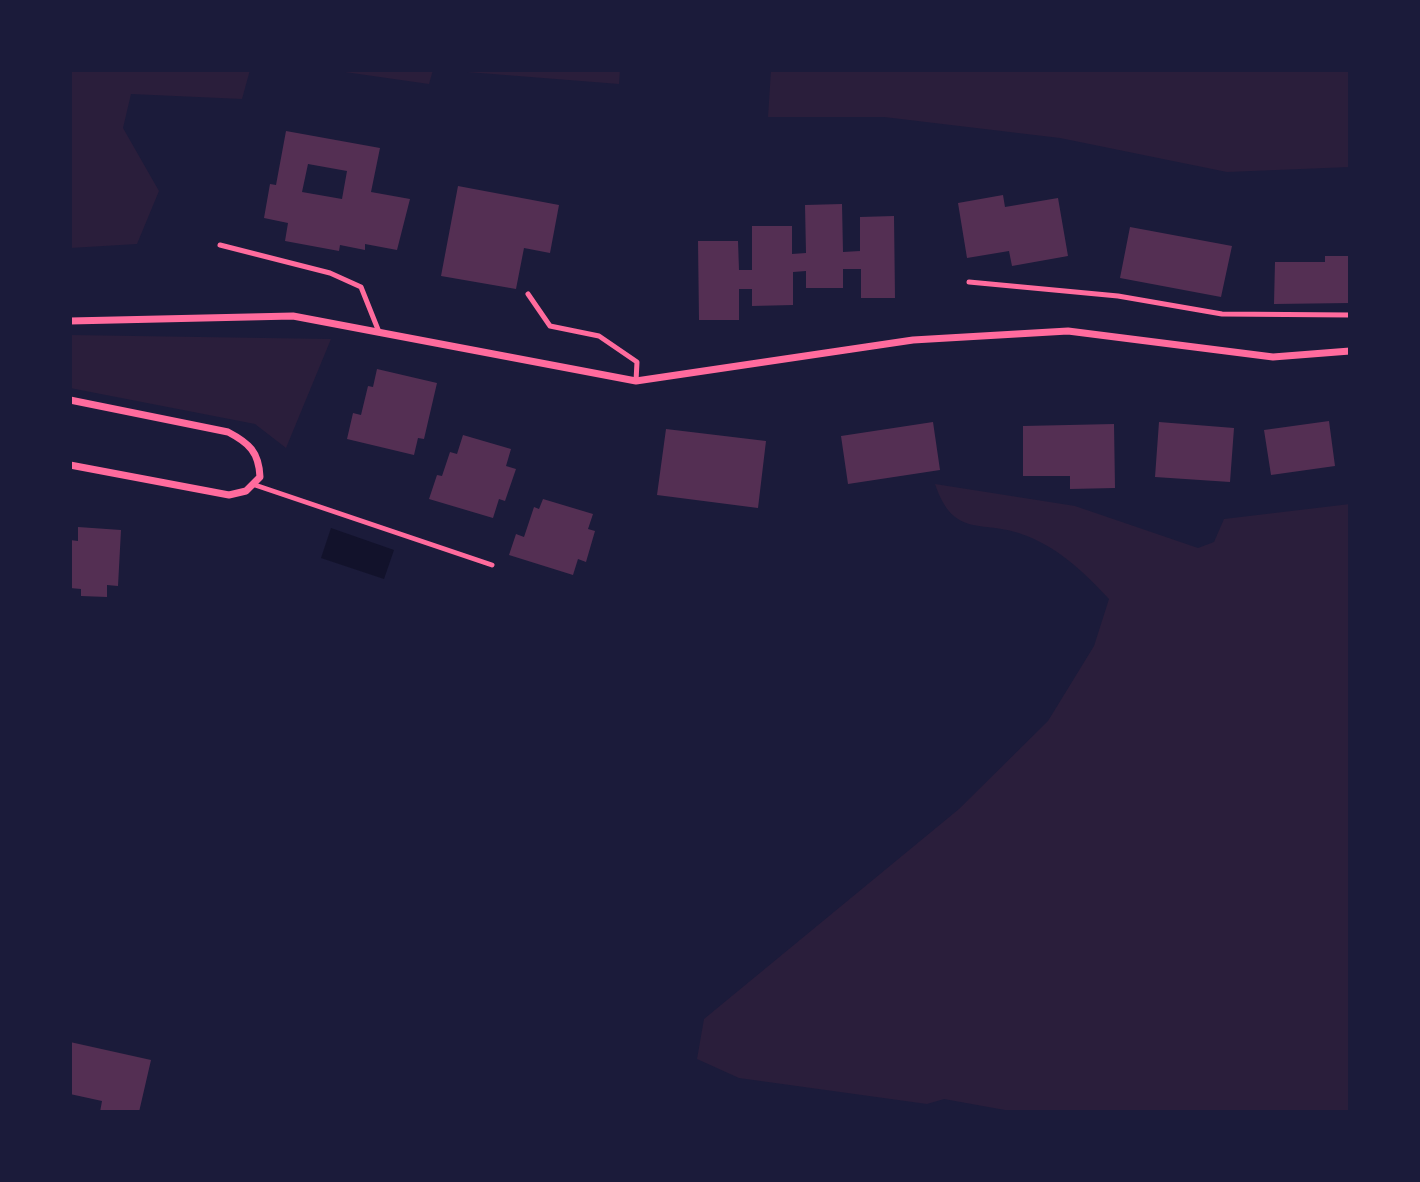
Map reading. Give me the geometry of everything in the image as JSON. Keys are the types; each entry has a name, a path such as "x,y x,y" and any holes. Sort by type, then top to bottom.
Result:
{"street":[{"path":"70,321 293,316 636,381 913,340 1068,331 1273,357 1350,351"},
{"path":"70,400 228,432 248,442 259,459 260,477 255,485 246,491 229,495 70,465"}],"lane":[{"path":"220,245 330,273 362,287 379,332"},
{"path":"969,282 1118,296 1222,314 1350,315"},
{"path":"528,294 550,326 599,336 637,362 636,381"},
{"path":"255,485 492,565"}],"shaded area":[{"path":"70,70 250,70 242,99 131,94 123,128 159,191 137,244 70,248"},
{"path":"331,70 433,70 429,84"},
{"path":"442,70 620,70 619,84"},
{"path":"771,70 1350,70 1350,167 1227,172 1060,138 884,117 768,117"},
{"path":"70,335 331,339 286,448 255,424 70,388"},
{"path":"935,484 1075,506 1198,548 1214,542 1224,519 1350,504 1350,1112 1016,1112 944,1099 927,1104 739,1078 697,1059 704,1019 959,809 1048,721 1094,646 1109,599 1072,563 1039,541 1011,531 961,521 951,514"},
{"path":"331,528 394,550 384,579 321,558"}],"building":[{"path":"286,131 380,148 371,192 410,199 397,250 365,244 365,250 340,245 339,251 285,241 288,223 264,218 270,184 276,185","holes":["308,164 347,171 342,199 302,192"]},
{"path":"458,186 559,205 550,253 524,248 516,289 441,276"},
{"path":"1003,195 1005,207 1058,198 1068,256 1012,266 1009,251 967,258 958,203"},
{"path":"842,204 843,252 860,251 860,217 894,216 895,298 861,298 861,269 843,269 843,288 806,288 806,271 793,272 793,305 752,306 752,289 739,289 739,320 699,320 698,241 738,241 739,270 752,270 752,226 792,226 792,254 806,253 805,205"},
{"path":"1130,227 1232,246 1221,297 1120,278"},
{"path":"1325,256 1350,256 1350,303 1274,304 1275,262 1325,262"},
{"path":"377,369 437,383 424,439 418,438 414,455 347,439 353,413 361,415 368,386 373,387"},
{"path":"1329,421 1335,466 1271,475 1264,430"},
{"path":"933,422 940,470 848,484 841,436"},
{"path":"1159,422 1234,428 1230,482 1155,477"},
{"path":"1114,424 1115,488 1070,489 1070,476 1023,476 1023,426"},
{"path":"666,429 766,441 758,508 657,495"},
{"path":"463,435 511,449 506,466 516,469 505,501 499,499 493,518 429,499 437,475 442,476 450,452 457,454"},
{"path":"543,499 593,514 588,529 595,531 586,562 578,559 573,575 509,555 516,534 524,537 534,507 539,509"},
{"path":"78,527 121,530 118,586 107,585 107,597 81,596 81,589 70,588 70,540 78,541"},
{"path":"70,1042 151,1060 139,1112 100,1112 102,1101 70,1094"}]}
